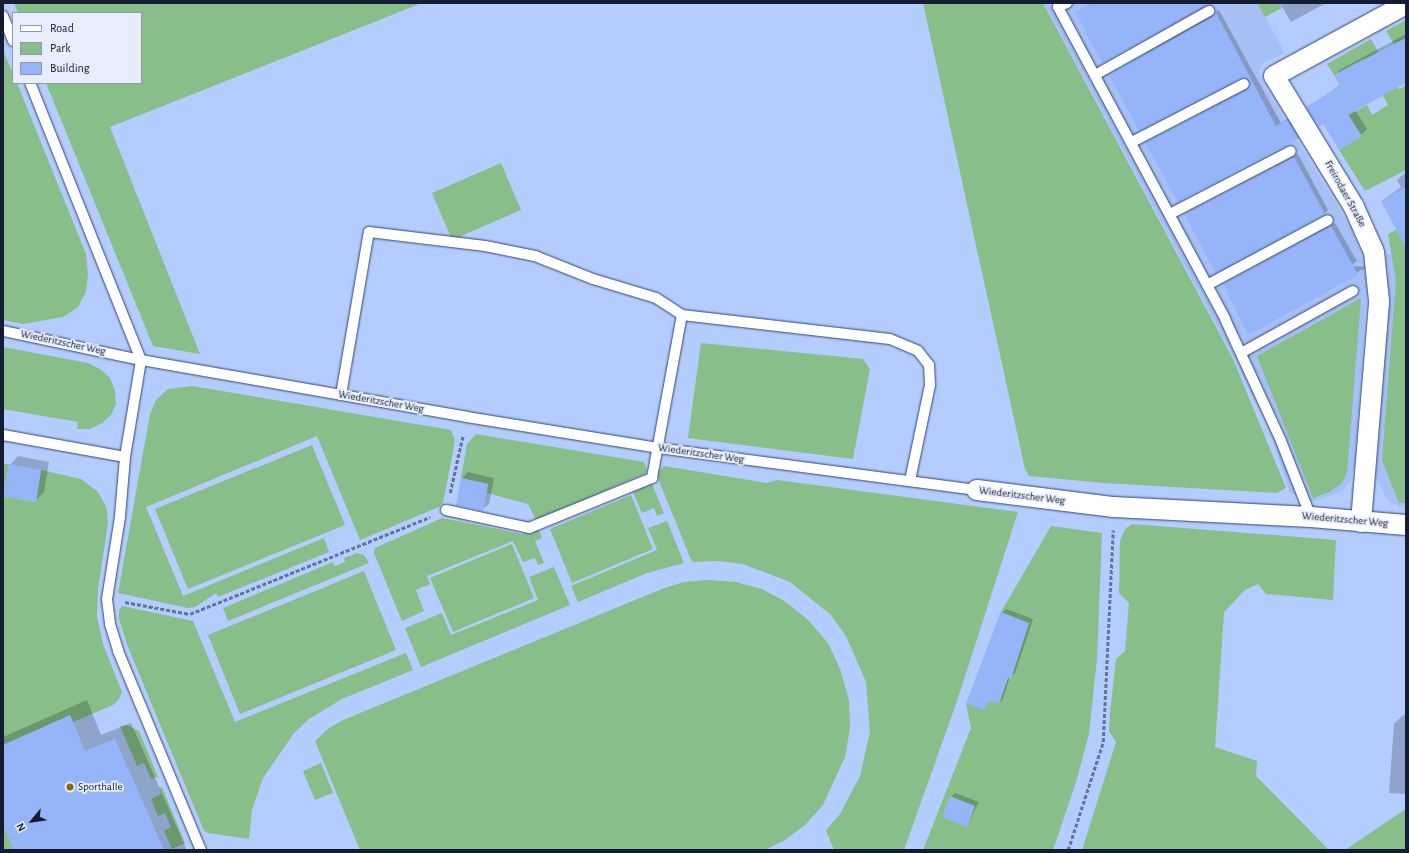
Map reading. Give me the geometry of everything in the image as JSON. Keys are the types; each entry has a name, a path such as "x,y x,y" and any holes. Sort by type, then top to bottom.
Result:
{"street":[{"name":"Freirodaer Straße","path":"1361,522 1379,301 1374,252 1354,207 1274,76 1406,4"},
{"name":"Wiederitzscher Weg","path":"977,490 1114,506 1311,517 1406,525"}],"lane":[{"path":"1066,3 1058,7 1132,142 1241,353 1281,441 1311,517"},
{"path":"1094,75 1209,11"},
{"path":"3,16 12,38"},
{"path":"30,84 140,360 125,457 120,517 107,599 110,624 118,651 201,850"},
{"path":"1132,142 1244,84"},
{"path":"1170,214 1291,151"},
{"path":"1207,285 1328,220"},
{"path":"341,395 369,232 485,246 535,256 593,279 656,298 682,316 890,339 918,350 928,365 930,385 910,481"},
{"path":"1241,353 1353,291"},
{"path":"446,510 529,528 652,478 682,316"},
{"name":"Wiederitzscher Weg","path":"3,331 140,360 467,417 658,448 977,490"},
{"path":"3,434 125,457"}],"path":[{"path":"107,599 190,614 446,510 467,417"},
{"path":"1068,850 1103,742 1113,534"}],"shaded area":[{"path":"1044,3 1257,3 1285,53 1263,64 1259,71 1263,84 1352,230 1364,262 1367,287 1355,464 1350,482 1342,491 1315,501 1290,493 1270,432 1234,358"},
{"path":"1406,249 1406,509 1389,502 1376,478 1373,462 1387,295 1385,255"}],"green space":[{"path":"14,3 422,3 110,127 200,354 153,346 46,84 142,84 142,12 18,12"},
{"path":"923,3 1043,3 1233,359 1286,488 1277,493 1104,483 1029,476 1025,469"},
{"path":"1257,3 1279,3 1282,8 1265,17"},
{"path":"1406,20 1406,38 1394,44 1386,31"},
{"path":"1371,39 1399,89 1406,85 1406,170 1365,191 1339,150 1361,136 1349,115 1367,105 1372,115 1388,105 1363,59 1334,75 1327,64"},
{"path":"3,50 12,72 12,84 17,84 86,254 88,274 86,292 78,307 63,317 23,324 3,320"},
{"path":"501,163 521,210 452,240 432,193"},
{"path":"1396,230 1406,237 1406,503 1399,503 1382,460 1396,281 1388,234"},
{"path":"1361,298 1347,473 1341,484 1329,492 1313,498 1257,356"},
{"path":"701,343 863,359 870,369 853,459 688,438"},
{"path":"3,347 88,363 100,369 110,378 115,391 116,404 111,415 102,423 90,429 77,429 78,422 3,409"},
{"path":"192,386 451,430 455,441 443,503 439,507 360,540 317,436 146,507 183,596 324,538 329,552 218,597 216,593 195,607 188,608 118,593 150,414 156,400 168,389"},
{"path":"476,434 644,462 647,470 644,474 536,520 528,504 487,493 488,484 461,478 467,444"},
{"path":"312,445 345,525 188,589 155,509"},
{"path":"3,464 9,464 3,496"},
{"path":"664,466 767,483 777,480 1018,512 957,701 904,850 834,850 826,830 840,814 860,776 870,732 866,682 846,636 831,615 790,582 743,564 718,561 692,562 659,481 658,472"},
{"path":"41,470 81,479 98,492 107,510 108,523 98,589 97,616 103,644 122,692 119,699 113,705 73,722 70,716 3,745 3,496 36,502"},
{"path":"652,484 664,513 657,516 654,508 642,513 633,492"},
{"path":"631,495 653,549 572,583 550,529"},
{"path":"442,518 522,534 539,530 542,538 535,541 544,563 538,565 535,558 523,562 513,541 427,576 430,584 416,590 424,611 402,621 374,553 375,548"},
{"path":"667,521 684,563 647,573 578,602 571,586 657,550 648,528"},
{"path":"1132,524 1336,540 1333,600 1266,594 1258,584 1245,590 1224,612 1215,747 1257,761 1256,776 1329,850 1082,850 1116,742 1109,731 1110,713 1116,659 1125,651 1129,603 1119,593 1120,541 1125,529"},
{"path":"1051,526 1102,533 1097,659 1089,734 1076,782 1053,850 923,850 971,728 966,704 1001,612"},
{"path":"512,544 534,598 453,632 430,578"},
{"path":"357,553 364,555 369,563 228,621 223,608 333,562 335,566 345,562 344,558"},
{"path":"554,567 570,605 421,667 405,628 442,613 451,635 538,600 529,577"},
{"path":"364,571 396,650 240,714 208,635"},
{"path":"709,580 736,582 762,589 786,602 808,620 828,643 840,669 849,700 850,728 845,757 823,805 805,825 785,840 765,850 360,850 315,741 329,728 343,720 662,589 684,582"},
{"path":"122,606 193,621 235,722 406,653 413,670 342,699 309,719 294,733 263,778 252,810 249,839 208,833 204,831 128,647 119,619 119,610"},
{"path":"127,725 139,731 158,777 151,779 144,763 137,766 120,726"},
{"path":"321,763 333,793 315,800 303,771"},
{"path":"162,787 185,843 172,849 164,831 171,827 165,813 158,816 151,799 161,794 159,788"},
{"path":"1406,809 1406,850 1345,850"},
{"path":"3,824 14,850 3,850"}],"building":[{"path":"1093,3 1211,3 1213,6 1206,5 1102,63 1075,12"},
{"path":"1215,11 1276,126 1287,119 1299,138 1178,202 1145,142 1247,90 1250,81 1241,78 1139,131 1109,75 1212,17"},
{"path":"1406,38 1406,83 1348,115 1362,136 1339,150 1323,124 1319,127 1306,107 1340,86 1334,75"},
{"path":"1294,157 1325,214 1216,273 1184,214"},
{"path":"1406,187 1406,248 1381,201"},
{"path":"1331,226 1358,275 1248,335 1223,284"},
{"path":"9,464 41,470 36,502 3,496"},
{"path":"461,478 488,484 483,511 456,505"},
{"path":"1001,612 1029,623 1011,679 1008,678 999,704 989,701 984,710 966,704"},
{"name":"Sporthalle","path":"70,715 85,751 115,739 164,850 14,850 3,824 3,745"},
{"path":"950,796 975,806 967,827 942,817"}],"place":[{"name":"Sporthalle","path":"70,787"}]}
